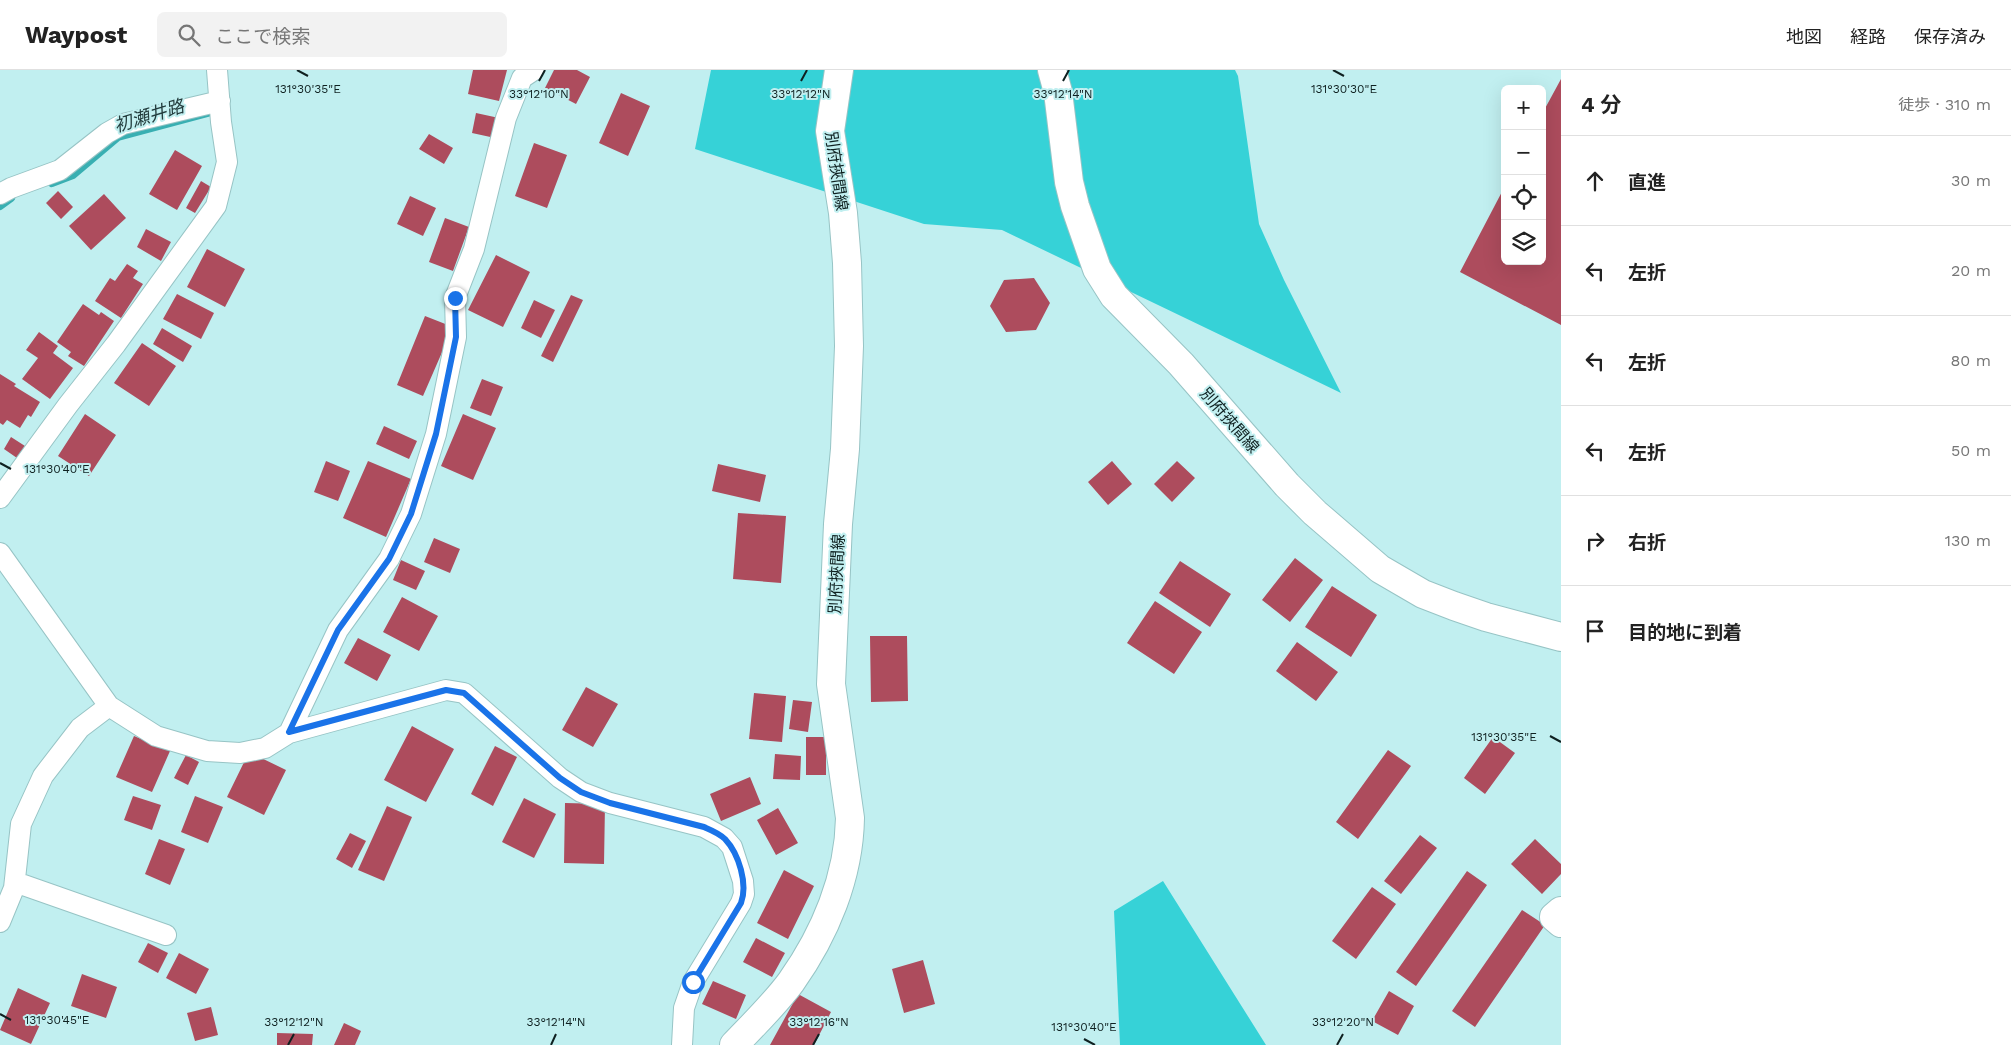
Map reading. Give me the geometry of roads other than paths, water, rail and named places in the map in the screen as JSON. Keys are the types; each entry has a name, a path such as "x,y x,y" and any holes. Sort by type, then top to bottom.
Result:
{"main road":[{"name":"別府挾間線","path":"734,1045 782,993 812,949 835,896 850,840 850,818 831,684 849,346 847,263 843,213 830,131 840,70"},
{"name":"別府挾間線","path":"1052,70 1058,92 1069,182 1075,206 1097,269 1114,296 1180,364 1286,485 1315,513 1380,569 1424,594 1454,606 1486,617 1561,637"},
{"path":"1561,911 1554,917 1561,923"}],"street":[{"path":"0,498 68,405 116,344 216,206 227,162 217,70"},
{"path":"289,732 338,630 389,559 411,514 436,434 456,337 455,298 474,249 506,118 522,78 534,70"},
{"path":"0,194 10,188 60,170 107,133 123,124 220,101"},
{"path":"0,553 109,706 156,736 207,751 240,753 265,748 289,732 446,690 464,693 560,778 581,792 610,803 704,827 724,838 732,848 735,856 743,881 744,894 741,903 693,982 686,998 682,1045"},
{"path":"0,922 15,882 22,824 43,776 80,728 109,706"},
{"path":"15,882 166,935"}],"waterway":[{"name":"初瀬井路","path":"52,183 73,175 118,137 219,110"},
{"name":"初瀬井路","path":"0,206 11,198"}]}
